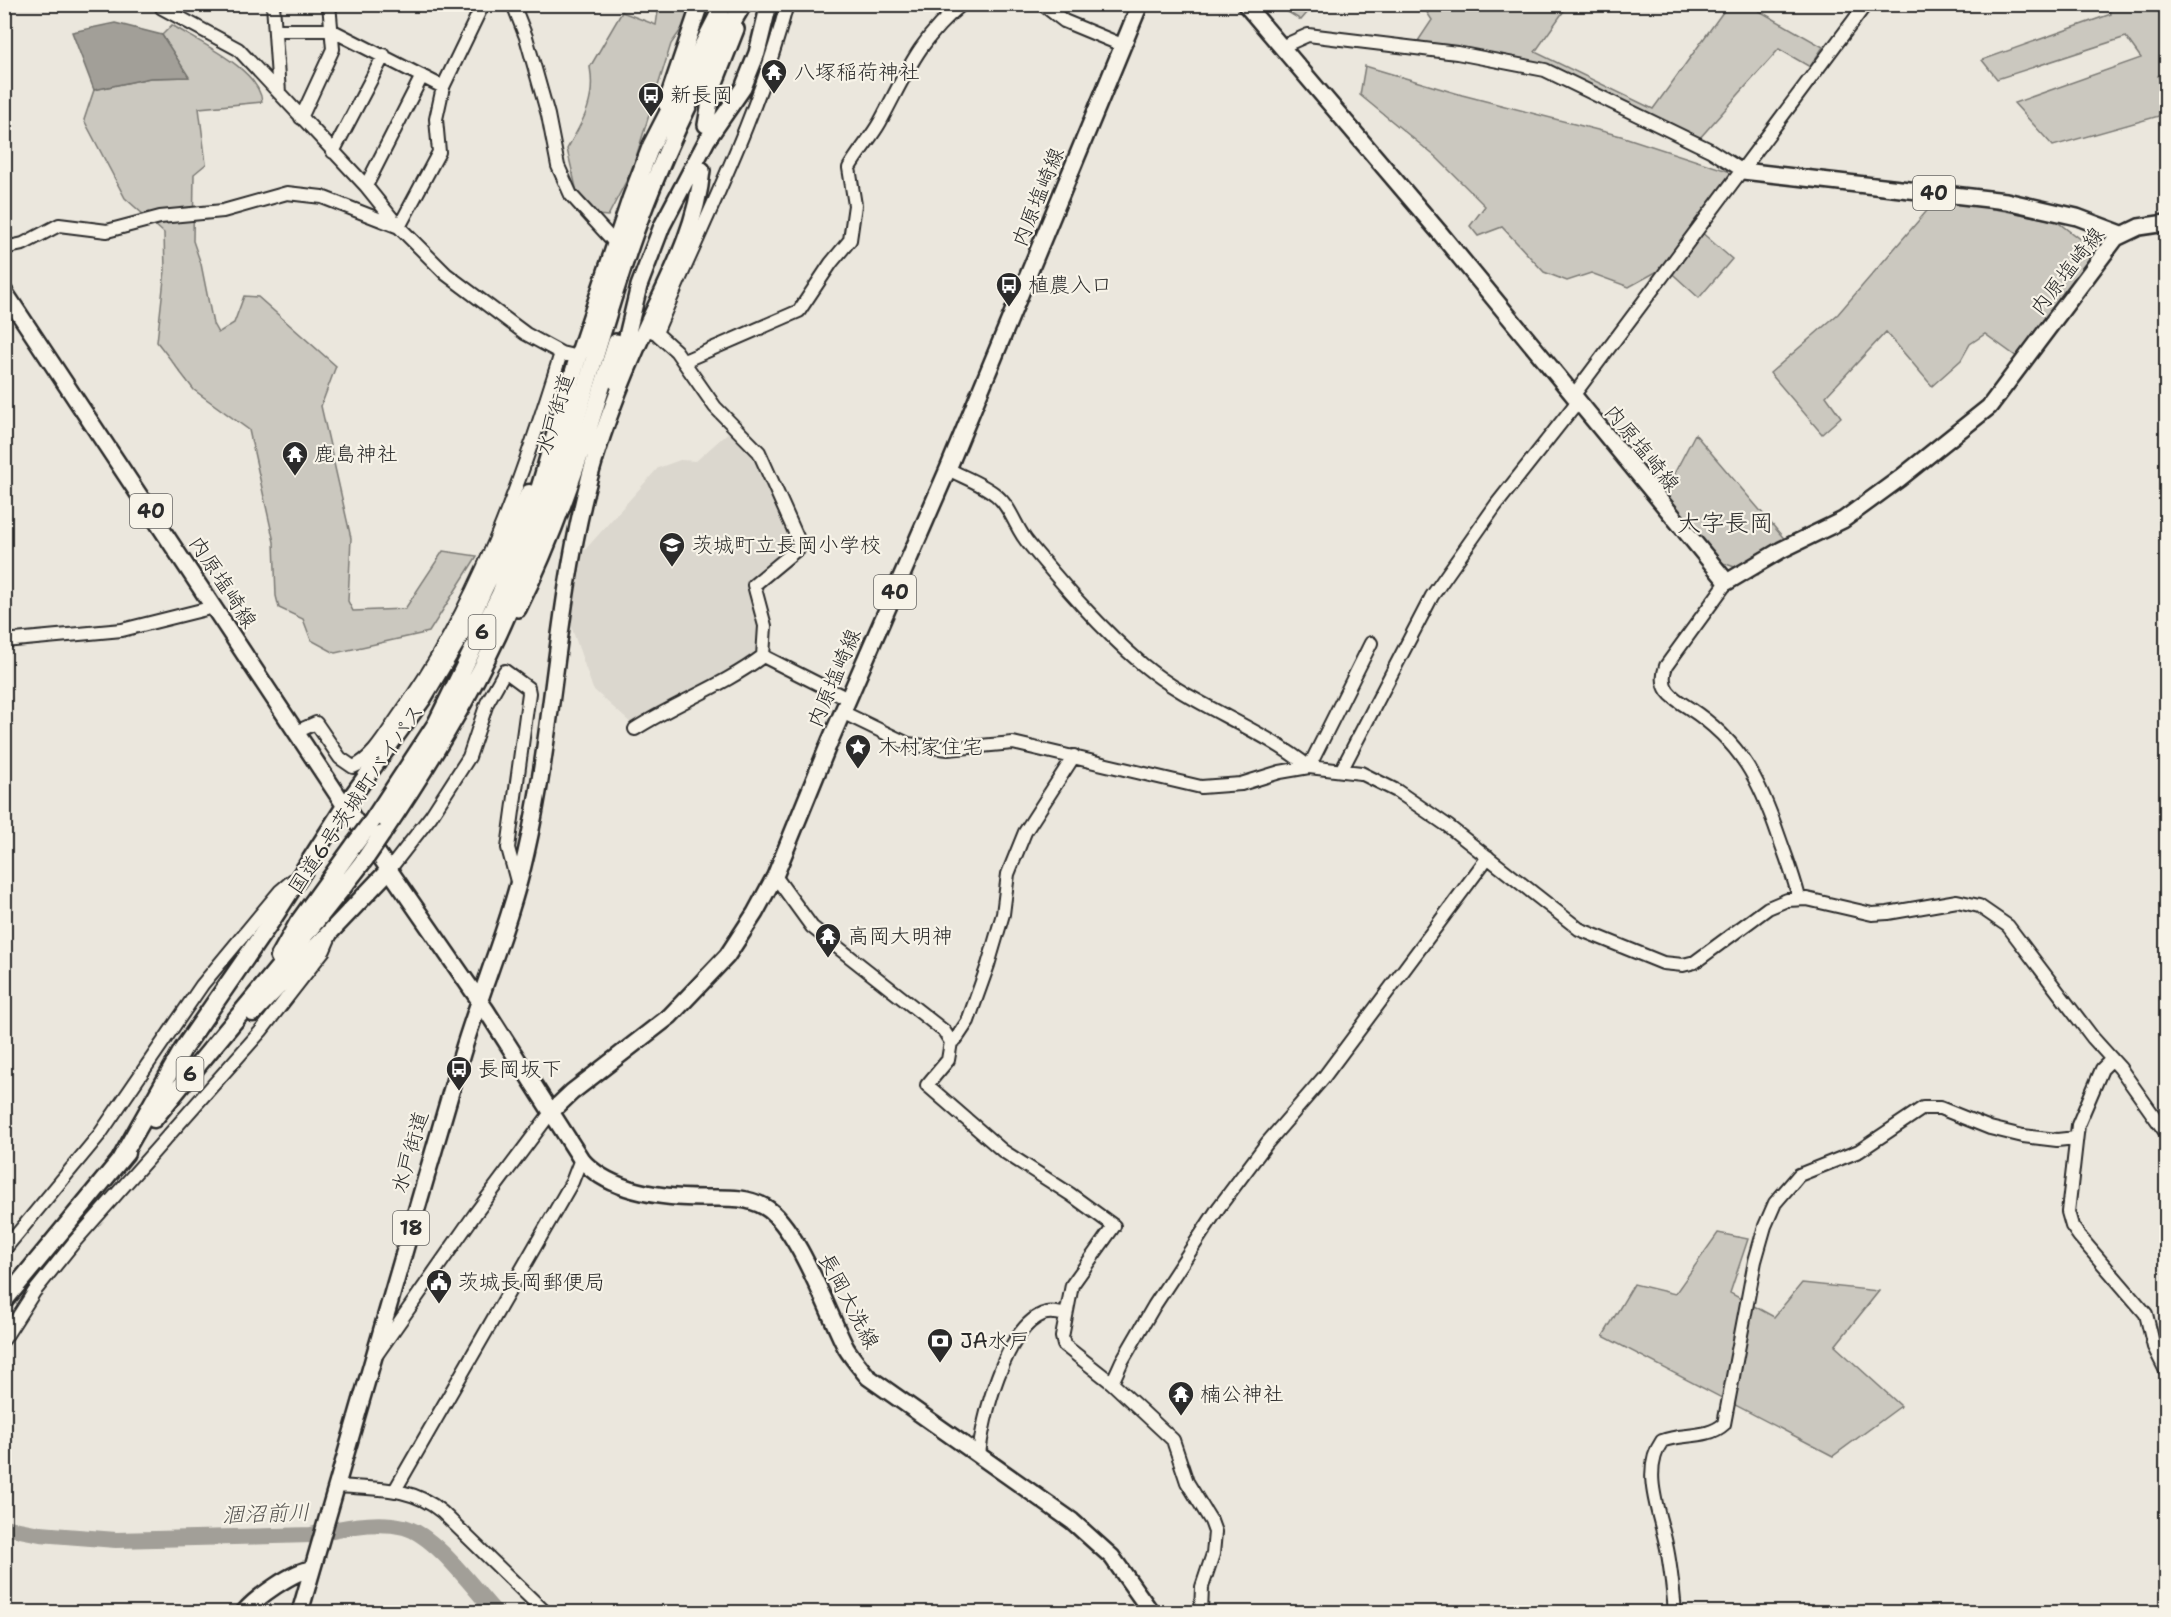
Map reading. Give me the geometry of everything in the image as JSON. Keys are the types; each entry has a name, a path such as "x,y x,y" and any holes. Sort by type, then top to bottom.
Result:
{"highway":[{"name":"6","path":"659,149 694,59 724,4"},
{"name":"6","path":"659,149 710,58 745,4"},
{"name":"水戸街道","path":"558,430 578,357 616,244 659,149"},
{"name":"水戸街道","path":"475,684 529,563 544,522 659,149"},
{"name":"国道6号茨城町バイパス","path":"4,1301 260,989 289,958 365,859 378,827 436,724 466,664 518,551 558,430"},
{"path":"120,1160 183,1049 307,868 345,806 423,698 469,621 558,430"},
{"name":"国道6号茨城町バイパス","path":"260,989 298,923 356,844 378,827 445,740 475,684"},
{"path":"120,1160 389,870"}],"main road":[{"path":"659,149 700,4"},
{"path":"706,125 718,71 745,4"},
{"path":"475,684 519,607 554,528 576,472 625,313 639,286 681,185 707,140 743,88 757,53 769,4"},
{"name":"内原塩崎線","path":"552,1111 572,1092 645,1038 696,990 742,935 775,876 845,705 948,469 1140,4"},
{"name":"内原塩崎線","path":"1245,4 1440,233 1727,582 1781,550 1842,520 1899,479 1989,407 2108,248 2122,234 2139,227 2166,222"},
{"path":"604,431 651,331 679,258 694,216 702,170"},
{"name":"40","path":"1743,171 2006,201 2076,217 2122,234"},
{"path":"604,431 639,286"},
{"name":"内原塩崎線","path":"4,291 345,806"},
{"name":"水戸街道","path":"300,1612 479,1000 518,886 539,784 573,550 586,492 604,431"},
{"name":"40","path":"345,806 479,1000 552,1111"},
{"name":"長岡大洗線","path":"552,1111 581,1159 597,1175 628,1188 695,1198 742,1199 767,1207 787,1228 847,1350 868,1377 1049,1503 1095,1540 1124,1573 1151,1612"},
{"path":"244,1612 253,1602 314,1562"}],"street":[{"path":"162,4 162,8 238,49 366,186 399,227 447,274 526,334 561,353 578,357"},
{"path":"273,4 279,93"},
{"path":"301,118 333,49 329,4"},
{"path":"399,227 439,152 436,119 443,87 483,4"},
{"path":"513,4 526,37 545,104 558,166 571,195 616,244"},
{"path":"635,729 670,706 735,677 763,656 765,626 754,585 801,546 759,452 716,407 684,361 651,331 732,164 752,114 787,4"},
{"path":"684,361 799,311 831,263 850,240 855,205 849,168 879,124 908,67 927,37 962,4"},
{"path":"1042,4 1064,21 1122,45"},
{"path":"1342,769 1432,596 1496,505 1866,4"},
{"path":"275,30 331,30 443,87"},
{"path":"1281,47 1308,35 1456,53 1545,70 1710,150 1743,171"},
{"path":"333,152 384,55"},
{"path":"366,186 422,76"},
{"path":"4,248 23,244 59,225 107,231 160,217 223,211 287,193 322,197 399,227"},
{"path":"296,732 315,723 340,758 353,767 367,759 411,700 455,627 495,544 528,461 561,353"},
{"path":"948,469 996,495 1005,505 1028,544 1086,610 1142,664 1185,694 1249,728 1309,766"},
{"path":"1727,582 1666,666 1662,676 1664,686 1669,695 1718,730 1752,770 1765,796 1799,898"},
{"path":"4,641 122,630 214,607"},
{"path":"1309,766 1371,643"},
{"path":"763,656 908,744 948,749 1013,742 1201,787 1241,784 1309,766 1361,773 1397,791 1488,857 1579,929 1648,958 1672,965 1689,963 1705,957 1777,902 1799,898 1872,914 1957,901 1989,910 2008,926 2093,1038 2112,1059 2166,1133"},
{"path":"389,870 431,816 469,757 487,703 505,671 528,688 529,693 508,848 518,886"},
{"path":"951,1042 957,1039 968,1021 1003,915 1008,874 1025,832 1074,756"},
{"path":"1112,1383 1154,1306 1219,1208 1267,1143 1324,1077 1488,857"},
{"path":"4,1250 50,1198 100,1134 201,985 280,891 307,868"},
{"path":"775,876 812,927 944,1031 951,1042 948,1060 927,1085 931,1090 1003,1151 1070,1194 1114,1226 1072,1285 1062,1337 1064,1345 1112,1383 1173,1440 1187,1482 1211,1521 1215,1541 1202,1587 1201,1612"},
{"path":"4,1339 34,1292 75,1241 261,1031 324,950 332,929"},
{"path":"2112,1059 2102,1069 2078,1125 2068,1212 2072,1226 2146,1314 2154,1347 2166,1371"},
{"path":"1674,1612 1670,1565 1653,1487 1653,1458 1662,1441 1673,1436 1717,1430 1724,1424 1755,1261 1768,1215 1785,1191 1799,1175 1859,1151 1923,1107 1940,1108 1990,1128 2023,1137 2057,1140 2076,1138"},
{"path":"373,1359 475,1214 552,1111"},
{"path":"395,1490 572,1182 581,1159"},
{"path":"388,1307 395,1313 406,1315"},
{"path":"979,1456 987,1414 1010,1347 1040,1315 1048,1312 1066,1315"},
{"path":"337,1486 395,1490 423,1497 432,1503 545,1612"}],"shaded area":[{"path":"1314,4 1301,20 1276,5"},
{"path":"659,5 690,5 687,21 671,44 632,170 608,216 597,215 577,192 567,149 583,120 590,101 590,67 622,12 656,25"},
{"path":"1422,5 1568,5 1535,52 1653,109 1728,5 1749,5 1823,47 1810,67 1779,49 1698,140 1544,64 1418,41 1432,20"},
{"path":"2106,5 2166,5 2166,72 2158,76 2166,90 2166,114 2053,146 2014,103 2141,58 2126,37 1997,79 1982,60 2111,14"},
{"path":"115,23 162,35 189,77 150,78 94,90 72,32"},
{"path":"172,25 240,68 259,90 262,102 199,108 206,164 194,174 193,241 201,264 213,324 218,333 234,323 244,296 258,297 336,366 321,406 351,538 348,601 353,611 405,609 443,551 477,556 429,632 335,653 311,640 303,619 279,608 276,596 274,542 249,430 194,390 157,342 165,270 164,233 125,198 84,120 94,90 150,78 188,77 162,35"},
{"path":"1365,66 1462,95 1621,136 1734,173 1692,224 1732,259 1699,298 1665,267 1629,287 1591,273 1567,281 1544,272 1502,227 1478,236 1470,226 1485,206 1437,158 1360,95"},
{"path":"1938,198 2056,221 2095,251 2017,357 1985,334 1970,344 1961,360 1932,386 1886,332 1826,396 1841,417 1822,434 1770,373 1838,314"},
{"name":"茨城町立長岡小学校","path":"731,430 757,456 793,542 747,584 759,623 759,646 752,660 634,726 593,689 570,623 583,552 658,468 680,460 696,461"},
{"path":"1695,434 1787,542 1758,575 1720,562 1662,497"},
{"path":"1718,1233 1748,1239 1730,1293 1774,1317 1802,1283 1879,1291 1835,1346 1901,1406 1833,1456 1603,1336 1634,1284 1675,1294"}],"waterway":[{"name":"涸沼前川","path":"4,1527 40,1534 116,1540 311,1535 357,1526 393,1525 416,1532 441,1551 495,1612"}],"place":[{"name":"八塚稲荷神社","path":"774,95"},
{"name":"新長岡","path":"651,118"},
{"name":"植農入口","path":"1009,308"},
{"name":"鹿島神社","path":"295,477"},
{"name":"茨城町立長岡小学校","path":"672,568"},
{"name":"木村家住宅","path":"858,770"},
{"name":"高岡大明神","path":"828,959"},
{"name":"長岡坂下","path":"459,1092"},
{"name":"茨城長岡郵便局","path":"439,1305"},
{"name":"JA水戸","path":"940,1364"},
{"name":"楠公神社","path":"1181,1417"}],"district":[{"name":"大字長岡","path":"1725,523"}]}
